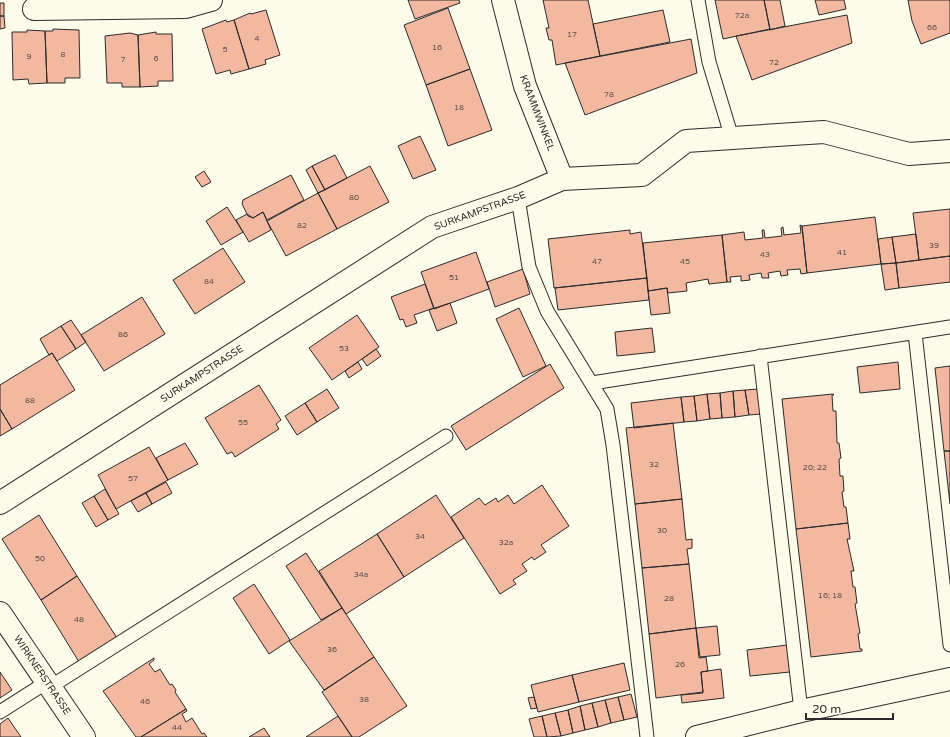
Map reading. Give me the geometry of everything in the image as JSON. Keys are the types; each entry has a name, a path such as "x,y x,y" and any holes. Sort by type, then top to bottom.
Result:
{"street":[{"path":"34,8 138,4 186,7 212,0"},
{"name":"KRAMMWINKEL","path":"503,0 525,86 562,179"},
{"name":"SURKAMPSTRASSE","path":"0,503 432,228 518,198 562,179 642,175 686,141 824,132 909,154 950,151"},
{"name":"WIRKNERSTRASSE","path":"0,613 84,737"},
{"path":"697,737 800,711 950,678"}],"lane":[{"path":"698,0 710,62 732,138"},
{"path":"518,198 529,267 547,311 607,409 613,445 647,737"},
{"path":"592,383 950,327"},
{"path":"915,333 950,645"},
{"path":"760,356 800,711"},
{"path":"0,712 49,684 446,436"}],"building":[{"path":"408,0 459,0 460,3 415,19"},
{"path":"543,0 588,0 600,56 556,65 552,40 549,40 546,28 549,28"},
{"path":"715,0 764,0 770,29 723,39"},
{"path":"764,0 780,0 785,26 770,30"},
{"path":"815,0 844,0 846,9 819,15"},
{"path":"908,0 950,0 950,33 921,44 912,21"},
{"path":"0,3 4,3 4,16 0,16"},
{"path":"448,8 470,69 426,85 404,25"},
{"path":"266,10 280,55 265,60 266,64 249,69 234,20 250,13"},
{"path":"663,10 670,42 600,56 593,24"},
{"path":"847,15 852,43 752,80 736,36"},
{"path":"0,16 4,16 5,28 0,29"},
{"path":"226,20 227,22 234,20 249,69 231,74 230,70 216,74 202,29"},
{"path":"53,29 79,30 80,78 65,78 65,83 47,83 45,31 53,31"},
{"path":"27,30 45,31 47,83 29,84 28,79 13,80 12,32 27,32"},
{"path":"156,32 156,34 172,34 173,81 158,81 158,86 140,87 138,35"},
{"path":"130,33 138,35 140,87 122,87 122,83 107,83 105,36"},
{"path":"691,39 697,73 585,115 565,63"},
{"path":"470,69 492,130 448,146 426,85"},
{"path":"420,136 436,170 413,179 398,146"},
{"path":"335,155 347,178 325,190 312,166"},
{"path":"312,166 325,190 318,193 306,170"},
{"path":"370,166 389,202 337,229 318,193"},
{"path":"204,171 211,182 202,187 195,177"},
{"path":"291,175 304,200 267,220 263,212 253,218 248,216 242,204 243,200"},
{"path":"318,193 337,229 286,256 267,221"},
{"path":"227,207 243,232 221,245 206,221"},
{"path":"950,209 950,256 919,260 913,213"},
{"path":"263,212 271,230 249,242 236,220 247,214 253,218"},
{"path":"875,217 881,264 807,273 802,226"},
{"path":"800,225 802,226 807,273 801,274 800,269 787,270 788,275 781,276 780,271 768,273 769,278 762,278 761,273 749,275 750,280 741,281 741,276 730,277 731,282 727,282 722,235 744,232 745,240 763,238 762,230 764,230 765,238 782,236 781,228 783,227 784,235 801,233"},
{"path":"630,230 630,234 641,232 647,278 554,288 548,239"},
{"path":"916,234 919,260 896,263 892,237"},
{"path":"722,235 727,282 709,284 708,279 686,283 687,291 668,293 667,288 648,291 643,243"},
{"path":"892,237 896,263 881,264 878,239"},
{"path":"223,248 245,282 195,314 173,280"},
{"path":"476,252 489,289 434,309 421,272"},
{"path":"950,256 950,282 899,288 896,263"},
{"path":"896,263 899,288 885,290 881,264"},
{"path":"523,269 530,294 495,307 487,282"},
{"path":"647,278 649,300 558,310 555,288"},
{"path":"425,284 434,308 414,315 417,323 406,327 403,319 400,320 391,297"},
{"path":"667,288 670,313 651,315 648,291"},
{"path":"142,297 165,334 104,371 81,335"},
{"path":"450,303 457,323 437,331 429,310"},
{"path":"519,308 546,366 523,377 496,319"},
{"path":"357,315 379,347 332,380 309,348"},
{"path":"71,320 86,342 76,349 61,326"},
{"path":"61,326 76,349 57,361 52,353 49,355 40,339"},
{"path":"652,328 655,352 617,356 615,332"},
{"path":"376,349 381,356 367,366 362,359"},
{"path":"52,353 75,390 12,429 0,409 0,385"},
{"path":"358,362 362,369 349,378 345,371"},
{"path":"898,362 900,389 860,393 857,367"},
{"path":"550,364 564,388 466,450 451,426"},
{"path":"950,366 950,451 944,451 935,368"},
{"path":"259,385 281,420 276,424 279,429 235,457 232,452 227,454 205,418"},
{"path":"327,389 339,408 317,422 305,403"},
{"path":"759,389 761,414 749,415 745,390"},
{"path":"745,390 749,415 735,417 733,391"},
{"path":"733,391 735,417 722,418 720,393"},
{"path":"720,393 722,418 710,419 707,394"},
{"path":"707,394 710,419 697,421 694,396"},
{"path":"833,394 833,411 836,411 837,443 839,443 841,458 839,459 840,476 843,476 844,491 842,492 848,523 796,529 782,399"},
{"path":"694,396 697,421 684,422 681,397"},
{"path":"681,397 684,422 634,428 631,403"},
{"path":"305,403 317,422 297,435 285,416"},
{"path":"0,409 12,429 0,436"},
{"path":"673,423 682,499 635,504 626,428"},
{"path":"185,443 198,464 168,480 156,458"},
{"path":"149,447 168,480 116,509 98,475"},
{"path":"944,451 950,451 950,504"},
{"path":"166,482 172,493 152,504 146,493"},
{"path":"542,485 569,526 541,545 546,552 534,560 532,557 522,564 527,571 513,580 516,584 500,594 451,517 479,498 485,505 496,498 498,502 508,495 514,504"},
{"path":"105,489 119,514 108,520 94,496"},
{"path":"146,493 152,504 138,512 131,501"},
{"path":"436,495 464,538 404,577 377,534"},
{"path":"94,496 108,520 96,527 82,503"},
{"path":"682,499 686,540 692,539 692,548 687,549 689,564 642,568 635,504"},
{"path":"39,515 77,576 41,600 2,539"},
{"path":"848,523 850,539 847,539 854,571 851,571 853,587 855,587 857,603 855,604 860,633 858,634 860,649 862,649 862,651 811,657 796,529"},
{"path":"377,534 404,577 346,614 319,571"},
{"path":"306,553 342,608 321,620 286,566"},
{"path":"689,564 696,628 649,634 642,568"},
{"path":"77,576 117,638 79,662 41,600"},
{"path":"254,584 290,640 269,654 233,598"},
{"path":"342,608 374,657 324,690 289,641"},
{"path":"717,626 720,655 700,657 696,628"},
{"path":"696,628 699,658 706,657 708,671 701,672 703,692 656,698 649,634"},
{"path":"787,645 790,672 750,676 747,650"},
{"path":"374,657 407,706 359,737 352,737 322,692"},
{"path":"154,658 154,660 149,664 155,672 160,669 170,685 172,684 176,690 175,692 186,709 141,737 136,737 103,691"},
{"path":"624,663 630,690 579,702 572,675"},
{"path":"721,669 724,698 682,703 681,695 703,693 701,672"},
{"path":"0,672 12,690 0,698"},
{"path":"572,675 579,702 538,712 531,685"},
{"path":"631,694 637,717 624,720 618,697"},
{"path":"534,697 537,708 531,709 528,698"},
{"path":"618,697 624,720 611,723 605,700"},
{"path":"605,700 611,723 598,727 592,703"},
{"path":"592,703 598,727 585,730 580,706"},
{"path":"580,706 585,730 573,733 568,710"},
{"path":"186,709 187,711 182,714 186,722 192,718 202,734 204,733 207,737 141,737"},
{"path":"568,710 573,733 561,736 555,713"},
{"path":"555,713 561,736 547,737 542,716"},
{"path":"338,716 352,737 306,737"},
{"path":"542,716 547,737 534,737 529,719"},
{"path":"8,718 21,737 0,737 0,724"},
{"path":"264,728 270,737 249,737"}]}
